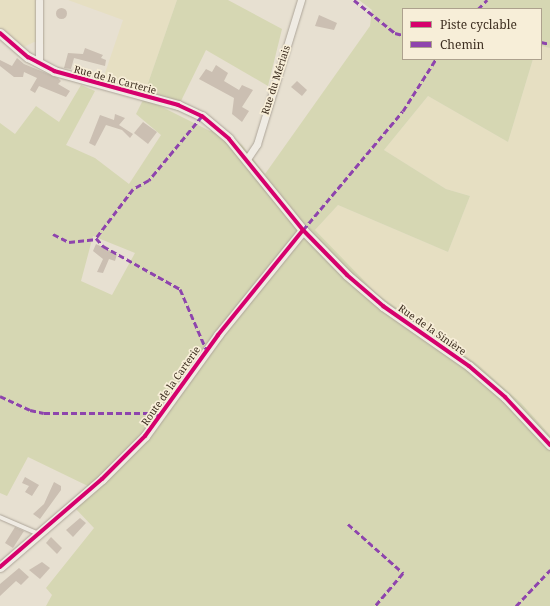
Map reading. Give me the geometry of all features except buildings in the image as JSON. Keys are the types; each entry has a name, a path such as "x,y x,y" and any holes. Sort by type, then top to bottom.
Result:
{"street":[{"path":"39,0 39,63"},
{"name":"Rue du Mériais","path":"247,159 257,144 301,0"},
{"name":"Rue de la Carterie","path":"0,33 39,63 99,85 178,105 202,116 247,159 303,230"},
{"name":"Rue de la Sinière","path":"303,230 383,306 469,366 505,397 550,445"},
{"name":"Route de la Carterie","path":"0,567 40,534 123,460 145,436 218,335 303,230"}],"lane":[{"path":"0,517 40,534"}],"shaded area":[{"path":"0,0 41,0 44,44 34,42 22,48 0,28"},
{"path":"68,0 177,0 145,92 102,82 123,20"},
{"path":"542,46 550,48 550,435 521,403 477,364 377,294 315,230 338,205 448,252 470,196 446,189 384,150 428,96 508,142 533,60 542,60"}],"green space":[{"path":"177,0 228,0 282,29 268,86 206,50 180,103 145,92"},
{"path":"359,0 550,0 550,48 542,46 542,8 402,8 402,60 533,60 508,142 428,96 384,150 446,189 470,196 448,252 338,205 315,230 377,294 477,364 521,403 550,435 550,606 46,606 52,595 46,588 94,528 75,508 90,487 28,457 7,496 0,493 0,123 15,134 36,106 59,122 81,85 95,91 66,145 95,158 129,184 161,135 136,114 144,98 210,131 217,124 242,145 265,174 370,26 372,10","holes":["93,236 135,253 112,295 81,281"]}],"marked path":[{"path":"354,0 395,33 402,35"},
{"path":"479,8 487,0"},
{"path":"542,42 550,44"},
{"path":"303,230 403,111 435,60"},
{"path":"202,116 149,180 133,189 96,238 103,246 180,289 206,349"},
{"path":"53,234 69,242 97,239"},
{"path":"0,396 30,410 44,413 154,413 161,417"},
{"path":"348,524 403,573 375,606"},
{"path":"516,606 550,570"}],"cycle path":[{"path":"0,33 28,57 54,71 178,105 202,116 229,139 303,230 347,275 383,306 469,366 505,397 550,445"},
{"path":"0,567 102,479 145,436 218,335 303,230"}]}
